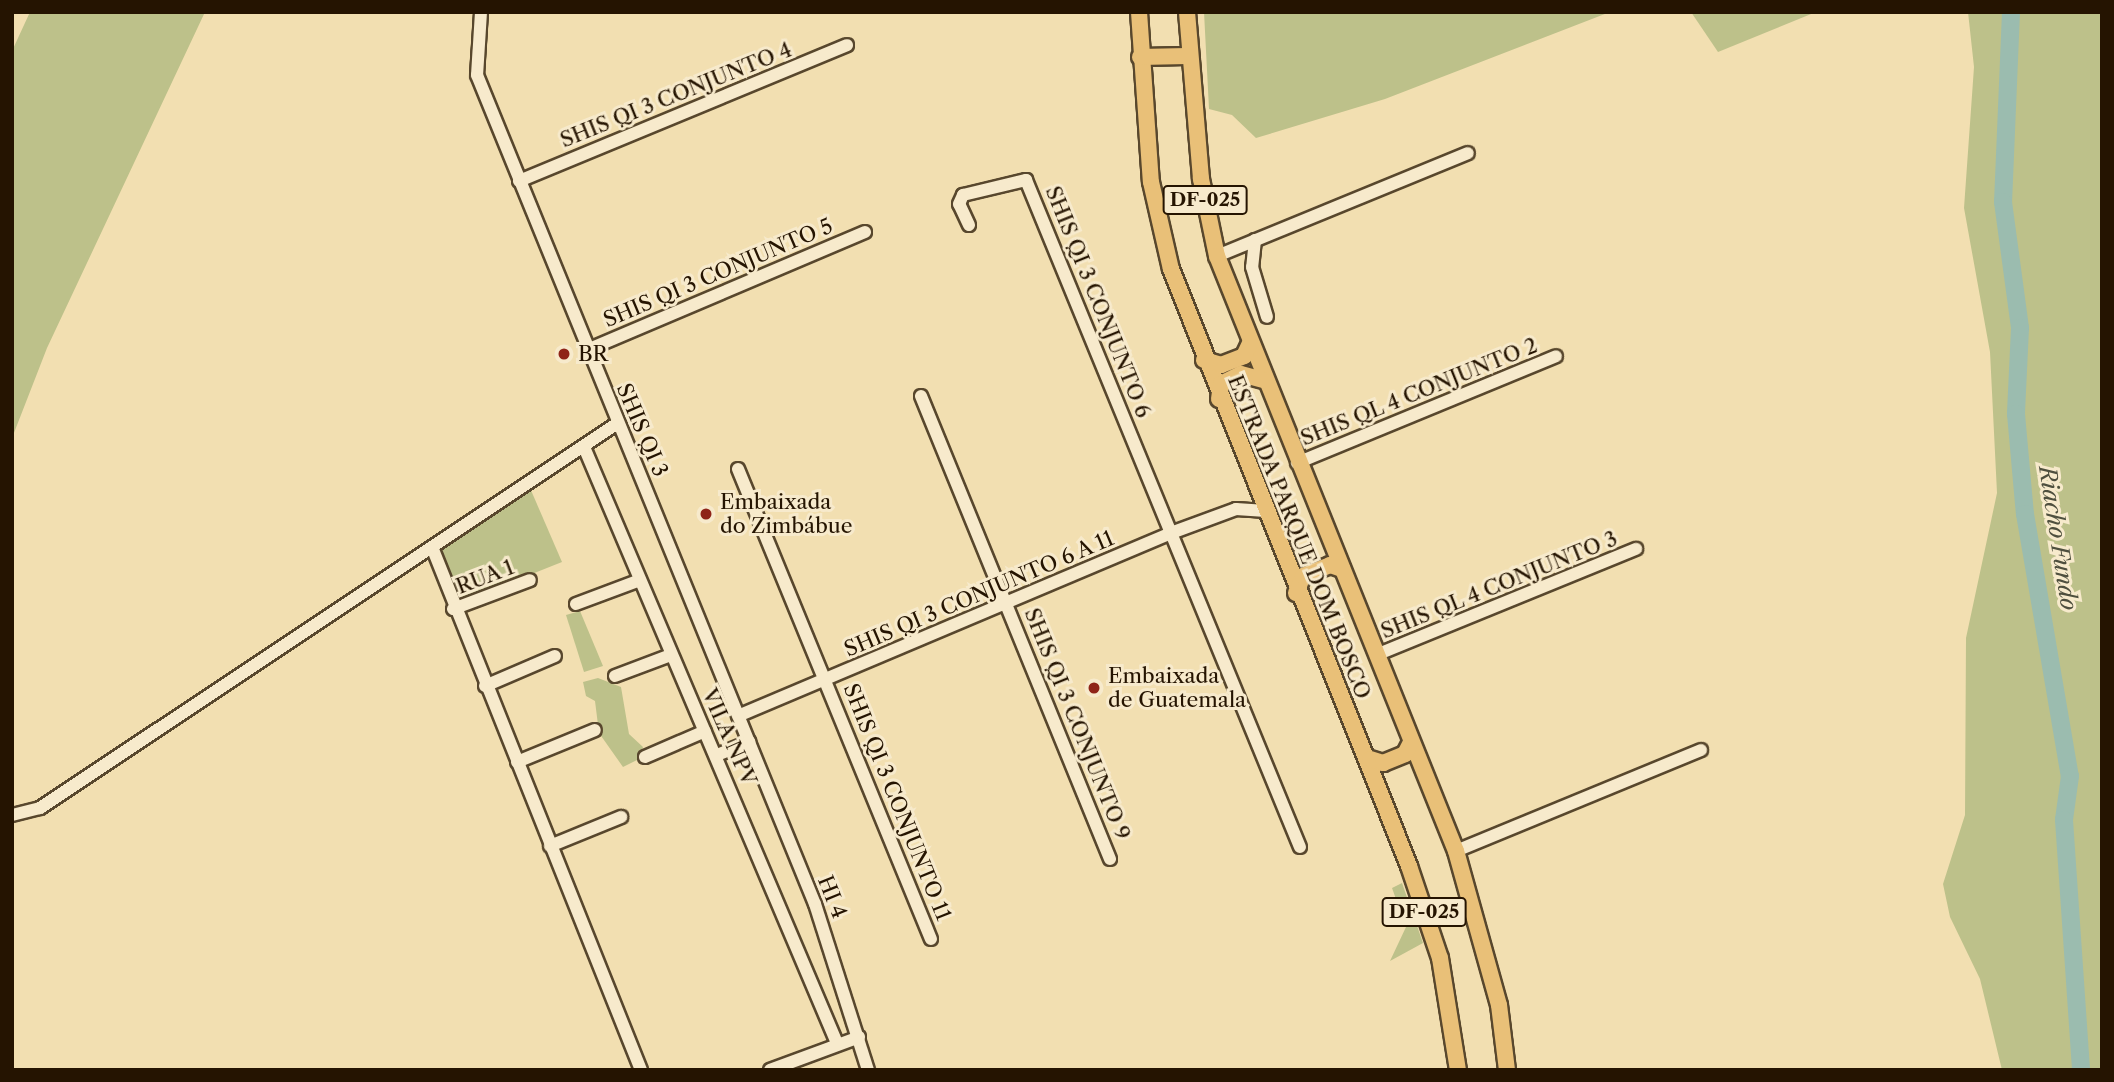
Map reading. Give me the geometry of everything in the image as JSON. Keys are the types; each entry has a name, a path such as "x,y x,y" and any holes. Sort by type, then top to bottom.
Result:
{"main road":[{"name":"ESTRADA PARQUE DOM BOSCO","path":"1139,12 1140,57 1152,182 1171,269 1219,400 1257,487 1296,593 1370,759 1440,958 1458,1070"},
{"name":"ESTRADA PARQUE DOM BOSCO","path":"1187,12 1187,56 1217,256 1263,380 1456,851 1493,980 1507,1070"},
{"path":"1140,57 1187,56"},
{"path":"1204,360 1221,365 1244,356 1250,343"},
{"path":"1219,400 1221,384 1241,374 1263,380"},
{"path":"1284,561 1298,566 1321,558 1331,543"},
{"path":"1296,593 1303,576 1330,565 1342,569"},
{"path":"1370,759 1384,763 1405,754 1411,742"},
{"path":"1377,779 1409,761 1420,763"}],"street":[{"name":"SHIS QI 3","path":"481,12 477,75 749,743"},
{"name":"SHIS QI 3 CONJUNTO 4","path":"519,180 847,45"},
{"path":"1217,256 1468,153"},
{"name":"SHIS QI 3 CONJUNTO 6","path":"969,225 959,204 963,195 1026,180 1171,533"},
{"name":"SHIS QI 3 CONJUNTO 5","path":"587,350 865,232"},
{"path":"1255,240 1252,267 1267,317"},
{"name":"SHIS QL 4 CONJUNTO 2","path":"1297,464 1556,356"},
{"name":"SHIS QI 3 CONJUNTO 9","path":"922,396 1110,859"},
{"path":"12,815 40,808 618,423"},
{"name":"VILA NPV","path":"584,447 638,580 717,755 838,1043"},
{"name":"SHIS QI 3 CONJUNTO 11","path":"738,469 827,679 931,939"},
{"name":"SHIS QI 3 CONJUNTO 6 A 11","path":"1236,509 1257,487"},
{"name":"SHIS QI 3 CONJUNTO 6 A 11","path":"738,716 1171,533 1236,509 1266,511"},
{"path":"1171,533 1300,846"},
{"path":"432,547 453,610 640,1070"},
{"name":"SHIS QL 4 CONJUNTO 3","path":"1376,655 1636,549"},
{"name":"RUA 1","path":"453,610 530,580"},
{"path":"576,604 638,580"},
{"path":"615,676 671,655"},
{"path":"485,686 555,656"},
{"path":"517,762 595,730"},
{"path":"645,757 705,731"},
{"path":"717,755 749,743"},
{"name":"HI 4","path":"749,743 836,958 867,1070"},
{"path":"1456,851 1701,750"},
{"path":"550,846 621,817"},
{"path":"770,1070 859,1037"}],"green space":[{"path":"30,12 205,12 47,348 12,438 12,51"},
{"path":"1204,12 1610,12 1385,99 1256,138 1232,115 1209,109"},
{"path":"1691,12 1816,12 1718,52"},
{"path":"1968,12 2102,12 2102,1070 2002,1070 1980,979 1950,917 1943,884 1965,815 1966,638 1997,493 1990,352 1964,208 1974,67"},
{"path":"530,488 562,562 456,604 438,548"},
{"path":"580,611 603,666 584,672 566,615"},
{"path":"598,678 621,687 629,734 643,747 639,759 623,767 599,733 595,701 586,696 583,682"},
{"path":"1402,883 1423,943 1390,961 1406,927 1392,888"}],"waterway":[{"name":"Riacho Fundo","path":"2011,12 2003,202 2020,328 2016,414 2025,514 2070,776 2064,820 2081,1070"}],"place":[{"name":"BR","path":"564,354"},
{"name":"Embaixada do Zimbábue","path":"706,514"},
{"name":"Embaixada de Guatemala","path":"1094,688"}]}
